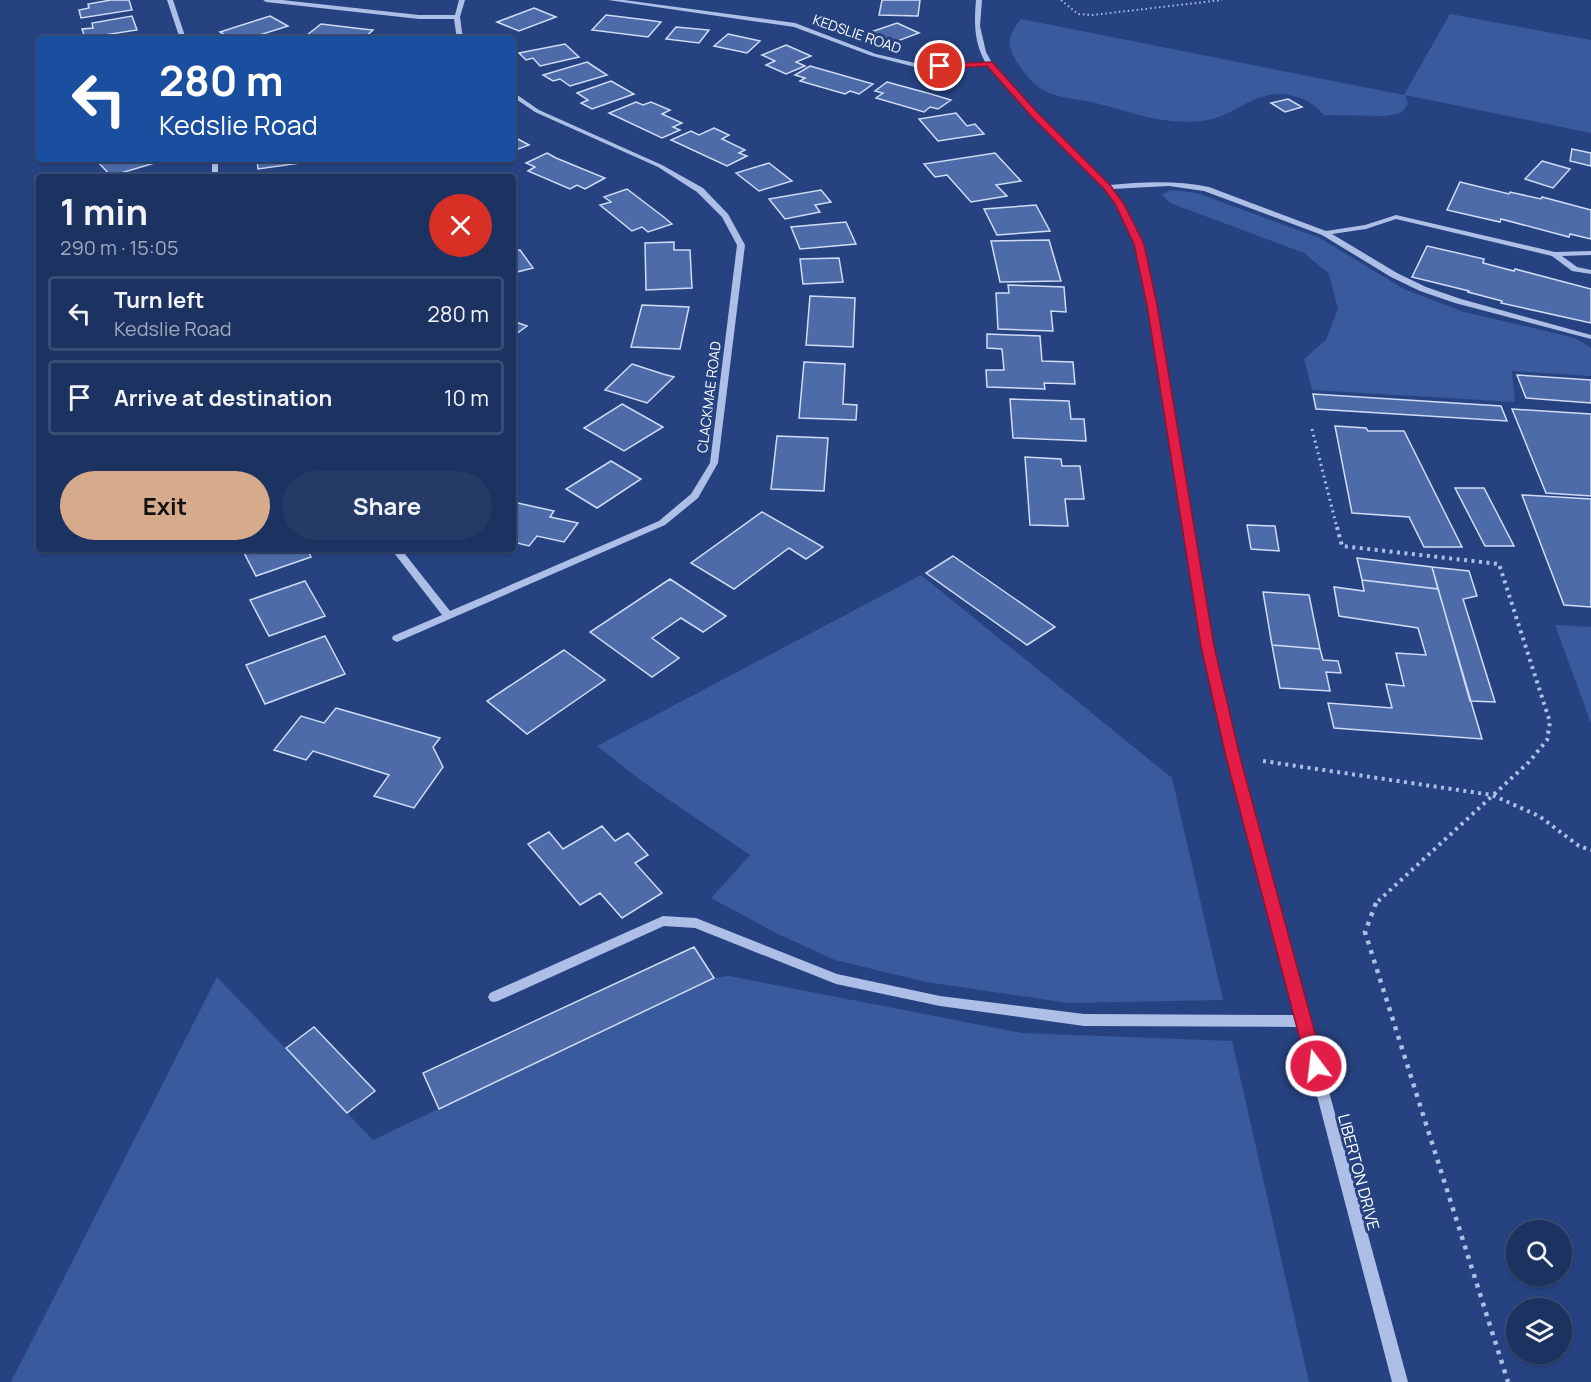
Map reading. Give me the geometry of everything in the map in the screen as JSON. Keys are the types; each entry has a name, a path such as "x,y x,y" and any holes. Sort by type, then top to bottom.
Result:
{"street":[{"path":"170,0 182,36"},
{"path":"266,0 418,17 457,17"},
{"path":"460,36 457,17 462,0"},
{"name":"KEDSLIE ROAD","path":"611,0 795,25 874,56 905,63 940,66 989,64"},
{"path":"690,10 695,0"},
{"name":"LIBERTON DRIVE","path":"979,0 977,26 989,64 1034,114 1107,187 1119,204 1139,244 1145,268 1208,646 1233,757 1400,1382"},
{"name":"CLACKMAE ROAD","path":"397,638 662,523 695,496 714,463 741,245 725,216 700,190 660,166 537,111 516,96"},
{"path":"1107,187 1187,184 1228,196 1324,233 1394,275 1423,289 1458,301 1591,337"},
{"path":"1324,233 1366,227 1396,217 1555,254 1580,252 1591,254"},
{"path":"1555,254 1575,269 1591,272"},
{"path":"398,552 448,616"},
{"path":"494,997 663,921 696,923 836,979 940,1001 1084,1020 1304,1021"}],"path":[{"path":"1061,0 1078,14 1093,15 1222,0"},
{"path":"1312,429 1342,546 1499,564 1550,722 1547,740 1529,762 1374,905 1365,932 1508,1382"},
{"path":"1233,757 1356,773 1492,795 1539,816 1579,846 1591,850"}],"shaded area":[{"path":"1450,14 1591,40 1591,133 1405,95 1408,104 1401,113 1385,116 1324,115 1303,99 1276,94 1258,98 1217,118 1192,122 1163,120 1092,102 1061,97 1043,90 1021,68 1013,55 1010,43 1012,32 1021,19 1404,95"},
{"path":"1170,190 1197,193 1320,238 1404,289 1464,312 1575,338 1591,348 1591,376 1512,371 1515,402 1312,390 1304,359 1326,340 1338,309 1329,274 1304,253 1170,203 1162,195"},
{"path":"921,575 1172,778 1223,1000 1069,1003 926,982 835,960 776,933 711,898 750,855 643,782 597,746"},
{"path":"1555,625 1591,627 1591,723"},
{"path":"729,976 1022,1033 1232,1041 1309,1382 11,1382 217,977 373,1140 714,978"}],"building":[{"path":"129,0 132,10 81,18 79,10 89,8 88,4"},
{"path":"882,0 920,0 918,16 879,15"},
{"path":"534,8 556,17 519,31 497,22"},
{"path":"606,15 661,22 648,37 592,30"},
{"path":"132,16 137,30 84,36 82,29 93,28 92,23"},
{"path":"270,16 288,26 256,36 226,36 220,32"},
{"path":"897,23 919,33 892,43 871,32"},
{"path":"321,24 373,30 366,36 306,36"},
{"path":"676,27 709,30 699,43 666,39"},
{"path":"728,34 760,41 747,53 714,46"},
{"path":"565,44 579,57 540,66 533,58 526,60 519,53"},
{"path":"786,45 811,56 796,62 805,66 786,74 766,65 775,61 762,55"},
{"path":"587,62 607,75 570,86 560,79 553,81 543,75"},
{"path":"810,66 873,84 859,94 850,91 845,94 800,81 805,78 795,75"},
{"path":"611,81 634,94 592,109 581,103 588,100 577,93"},
{"path":"887,82 951,100 938,109 930,107 924,112 876,98 883,93 875,91"},
{"path":"1288,99 1302,107 1285,112 1271,103"},
{"path":"636,102 643,105 651,102 670,110 662,114 682,123 673,127 680,130 662,138 609,113"},
{"path":"956,113 967,126 975,124 984,134 938,141 919,119"},
{"path":"714,128 729,135 722,139 745,150 739,153 747,156 727,166 671,140 691,131 699,135"},
{"path":"516,138 529,145 516,150"},
{"path":"1572,149 1591,153 1591,166 1570,161"},
{"path":"547,153 605,178 585,189 577,185 570,189 528,171 535,167 526,163"},
{"path":"995,153 1021,181 996,185 1007,196 971,202 947,175 935,177 924,164"},
{"path":"1542,161 1570,169 1553,188 1525,179"},
{"path":"98,162 158,162 118,174 109,174"},
{"path":"257,162 308,162 258,169"},
{"path":"769,163 792,181 759,191 736,173"},
{"path":"1460,182 1509,194 1510,192 1541,199 1542,197 1591,210 1591,239 1570,234 1569,237 1501,219 1500,222 1447,210"},
{"path":"627,189 672,224 648,232 642,227 632,231 600,205 611,202 604,197"},
{"path":"821,190 831,202 815,205 820,212 785,219 769,199"},
{"path":"1036,205 1050,231 997,235 984,209"},
{"path":"846,222 856,244 800,249 791,227"},
{"path":"1049,240 1061,281 1000,282 991,241"},
{"path":"674,242 674,250 690,250 692,288 646,290 645,243"},
{"path":"1427,246 1484,259 1483,263 1591,289 1591,323 1501,303 1502,301 1469,291 1412,277"},
{"path":"520,250 533,268 516,272 516,251"},
{"path":"839,258 843,282 803,284 800,259"},
{"path":"1008,285 1064,287 1066,312 1051,311 1053,331 998,329 996,293 1009,293"},
{"path":"810,296 855,298 853,347 806,345"},
{"path":"642,305 689,307 680,349 631,347"},
{"path":"516,322 527,326 516,334"},
{"path":"987,334 1040,336 1042,361 1073,362 1075,384 1044,383 1045,389 987,387 986,370 1004,370 1002,349 987,348"},
{"path":"804,362 845,364 843,404 857,405 856,420 799,418"},
{"path":"632,364 674,377 647,403 605,390"},
{"path":"1517,375 1591,380 1591,403 1526,398"},
{"path":"1313,394 1501,406 1507,421 1316,409"},
{"path":"1010,399 1069,401 1071,419 1084,419 1086,441 1013,438"},
{"path":"622,404 663,427 624,451 584,428"},
{"path":"1512,409 1591,414 1591,496 1546,493"},
{"path":"1335,426 1366,428 1368,431 1404,431 1462,547 1424,547 1409,517 1352,513"},
{"path":"777,436 828,438 824,491 771,489"},
{"path":"1025,457 1061,459 1062,466 1080,466 1084,499 1065,499 1068,526 1030,525"},
{"path":"611,461 641,479 597,508 566,489"},
{"path":"1455,488 1484,488 1514,546 1485,546"},
{"path":"1522,495 1591,499 1591,607 1564,605"},
{"path":"516,503 554,511 550,517 578,523 564,542 537,536 529,546 516,543"},
{"path":"762,512 823,547 806,559 789,548 734,589 691,563"},
{"path":"1247,525 1275,526 1279,551 1251,549"},
{"path":"244,552 308,552 311,557 256,576"},
{"path":"953,556 1055,627 1027,645 926,573"},
{"path":"1357,558 1432,567 1438,589 1362,580"},
{"path":"1432,567 1469,571 1477,596 1463,599 1495,702 1470,701"},
{"path":"670,579 726,616 703,632 681,618 652,638 679,658 652,677 590,632"},
{"path":"1362,580 1438,589 1482,739 1334,728 1328,703 1392,708 1386,684 1404,686 1396,653 1426,655 1418,628 1339,616 1334,587 1364,591"},
{"path":"305,581 325,616 269,636 250,600"},
{"path":"1263,592 1309,595 1320,649 1272,645"},
{"path":"325,636 345,674 265,704 246,665"},
{"path":"1272,645 1320,649 1323,660 1338,661 1341,673 1326,672 1330,691 1280,688"},
{"path":"564,650 605,680 527,734 487,701"},
{"path":"336,708 440,738 433,747 443,767 414,808 374,796 389,775 313,751 306,760 274,750 301,716 324,723"},
{"path":"602,826 615,841 628,833 648,855 635,863 662,893 622,918 600,893 580,905 528,844 549,832 563,849"},
{"path":"694,947 714,978 439,1109 423,1073"},
{"path":"314,1027 375,1091 347,1113 286,1048"}],"route":[{"path":"940,66 989,64 1034,114 1107,187 1119,204 1139,244 1152,305 1167,409 1208,646 1233,757 1316,1066"}]}
